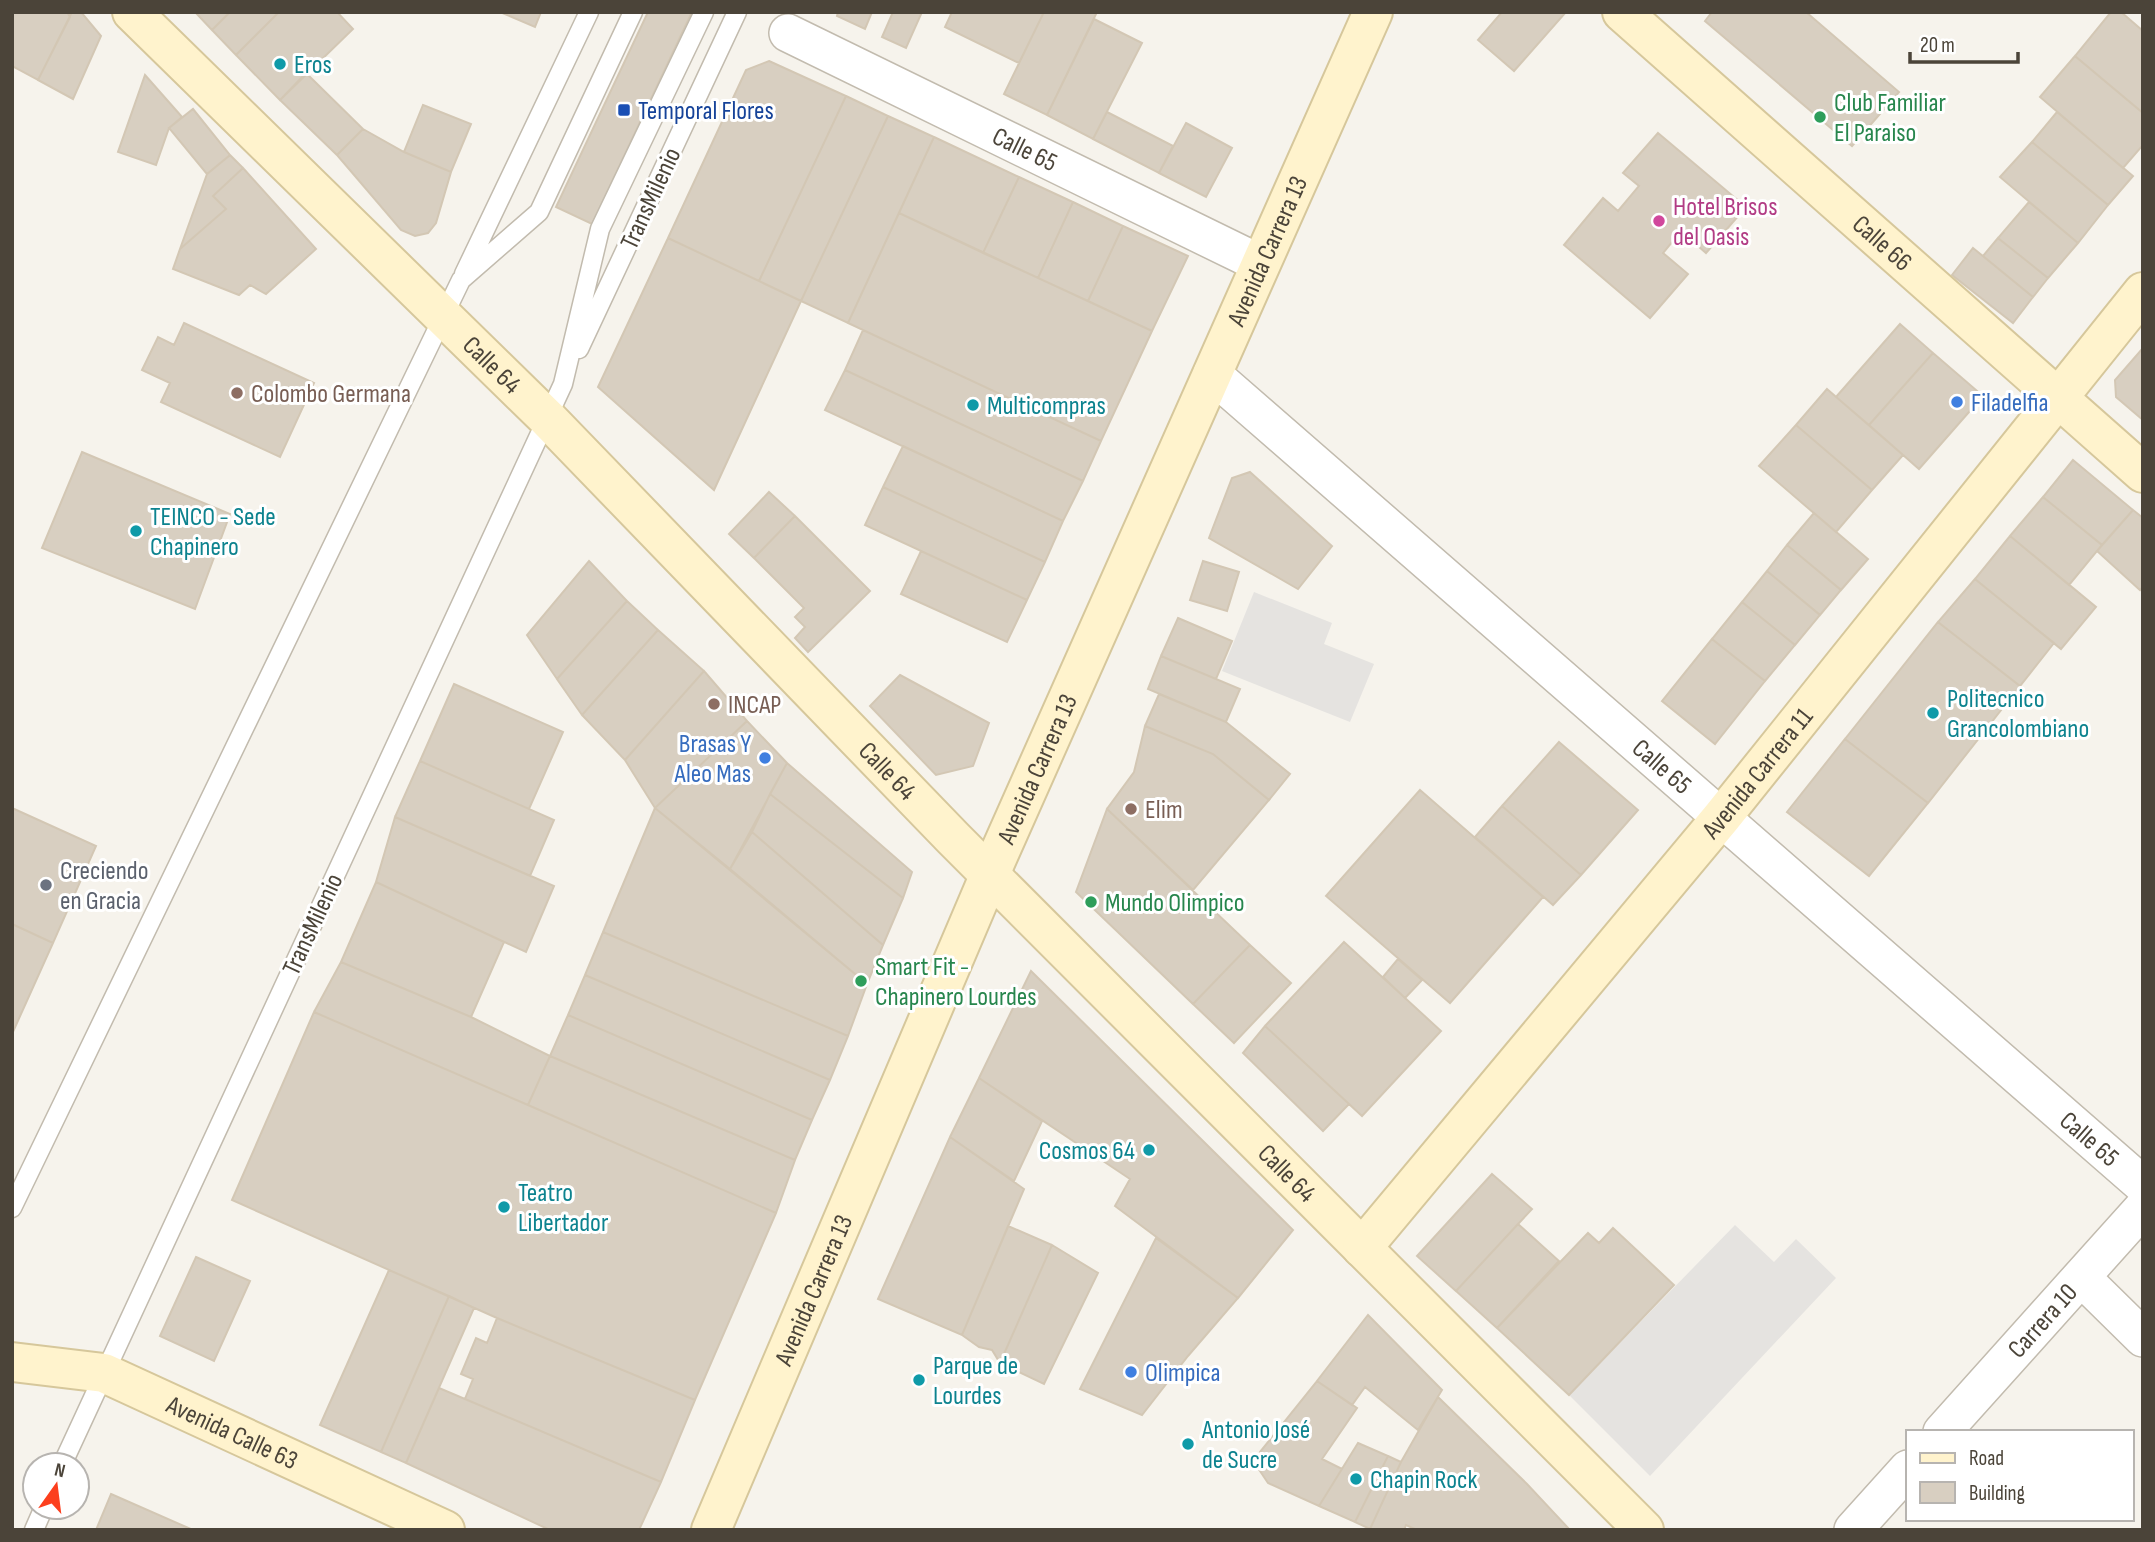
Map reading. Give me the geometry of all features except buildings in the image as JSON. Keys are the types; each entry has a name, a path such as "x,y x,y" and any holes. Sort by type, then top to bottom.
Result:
{"main road":[{"name":"Calle 64","path":"132,12 547,418 990,874 1644,1530"},
{"name":"Avenida Carrera 13","path":"711,1530 990,874 1373,12"},
{"name":"Calle 66","path":"1622,12 2143,472"},
{"name":"Avenida Carrera 11","path":"1362,1248 1721,818 2143,292"},
{"name":"Avenida Calle 63","path":"12,1362 104,1373 445,1530"}],"street":[{"name":"Calle 65","path":"788,33 1261,264"},
{"name":"Calle 65","path":"1212,374 2143,1185"},
{"name":"Carrera 10","path":"1944,1430 2143,1208"},
{"path":"2082,1278 2143,1338"},
{"path":"1853,1530 1906,1471"}],"lane":[{"path":"12,1208 589,12"},
{"path":"461,280 539,212 633,12"},
{"name":"TransMilenio","path":"563,384 600,229 704,12"},
{"name":"TransMilenio","path":"68,1451 737,12"}],"shaded area":[{"path":"1254,592 1332,623 1324,644 1374,664 1350,722 1222,671"},
{"path":"1735,1225 1774,1262 1796,1239 1836,1278 1650,1476 1569,1395"}],"place":[{"name":"Eros","path":"280,64"},
{"name":"Temporal Flores","path":"624,110"},
{"name":"Club Familiar El Paraiso","path":"1820,117"},
{"name":"Hotel Brisos del Oasis","path":"1659,221"},
{"name":"Colombo Germana","path":"237,393"},
{"name":"Filadelfia","path":"1957,402"},
{"name":"Multicompras","path":"973,405"},
{"name":"TEINCO - Sede Chapinero","path":"136,531"},
{"name":"INCAP","path":"714,704"},
{"name":"Politecnico Grancolombiano","path":"1933,713"},
{"name":"Brasas Y Aleo Mas","path":"765,758"},
{"name":"Elim","path":"1131,809"},
{"name":"Creciendo en Gracia","path":"46,885"},
{"name":"Mundo Olimpico","path":"1091,902"},
{"name":"Smart Fit - Chapinero Lourdes","path":"861,981"},
{"name":"Cosmos 64","path":"1149,1150"},
{"name":"Teatro Libertador","path":"504,1207"},
{"name":"Olimpica","path":"1131,1372"},
{"name":"Parque de Lourdes","path":"919,1380"},
{"name":"Antonio José de Sucre","path":"1188,1444"},
{"name":"Chapin Rock","path":"1356,1479"}]}
